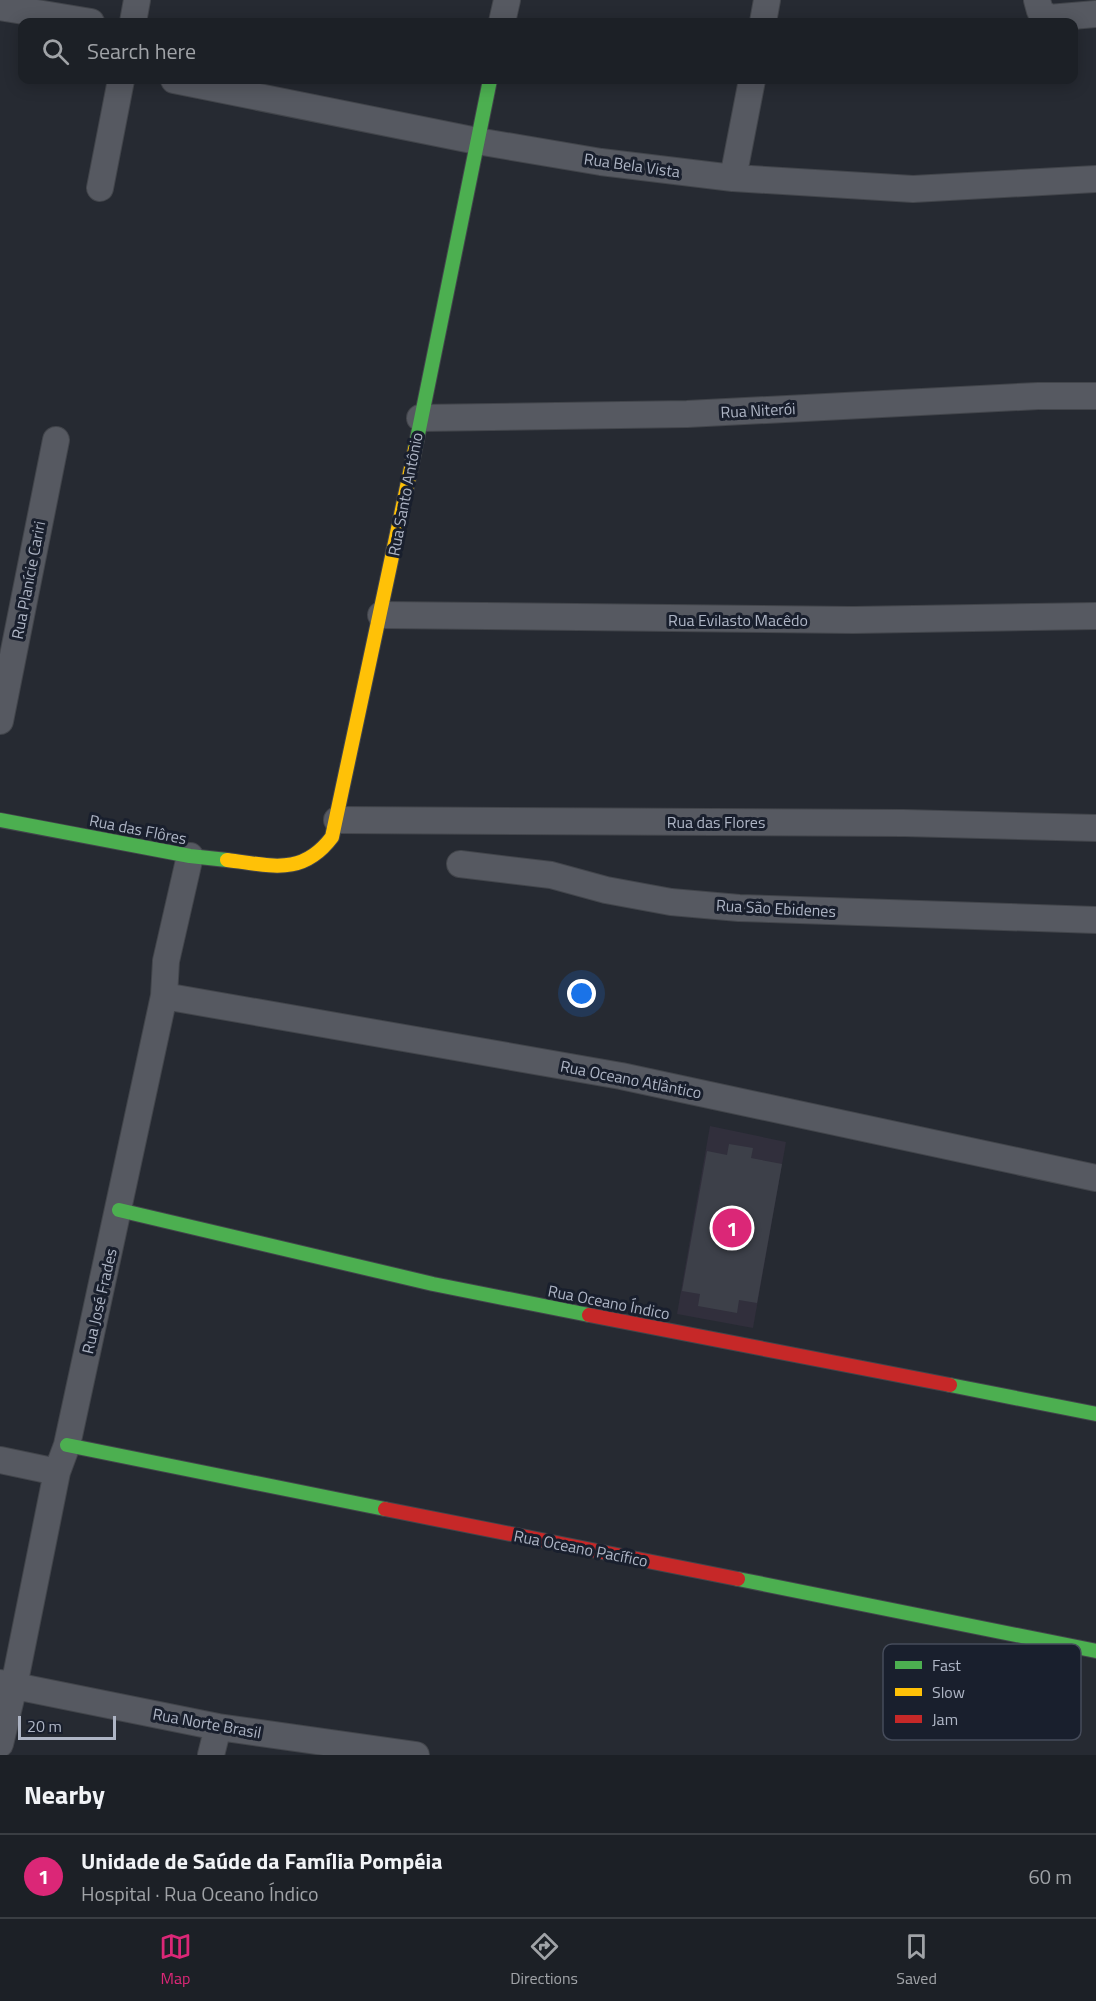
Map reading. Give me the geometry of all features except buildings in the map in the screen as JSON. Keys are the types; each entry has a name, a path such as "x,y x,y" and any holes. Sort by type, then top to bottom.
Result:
{"street":[{"path":"134,18 137,0"},
{"path":"503,18 507,0"},
{"path":"764,18 767,0"},
{"path":"1036,0 1040,10 1049,18 1096,14"},
{"path":"0,7 67,18"},
{"path":"100,188 120,84"},
{"name":"Rua Bela Vista","path":"194,84 477,141 601,162 733,178 912,189 1096,179"},
{"name":"Rua Santo Antônio","path":"271,865 289,867 304,863 320,853 332,837 337,820 489,84"},
{"path":"733,178 751,84"},
{"name":"Rua Niterói","path":"420,418 687,414 1038,396 1096,396"},
{"name":"Rua Planície Cariri","path":"0,721 56,440"},
{"name":"Rua Evilasto Macêdo","path":"381,615 841,620 1096,616"},
{"name":"Rua das Flôres","path":"0,820 190,856 271,865"},
{"name":"Rua das Flores","path":"337,820 892,823 1096,828"},
{"name":"Rua José Frades","path":"0,1744 7,1684 57,1472 67,1445 119,1210 164,996 166,961 190,856"},
{"name":"Rua São Ebidenes","path":"460,864 551,875 606,890 671,902 716,906 1096,920"},
{"name":"Rua Oceano Atlântico","path":"164,996 621,1076 1096,1178"},
{"name":"Rua Oceano Índico","path":"119,1210 433,1284 1096,1414"},
{"name":"Rua Oceano Pacífico","path":"67,1445 1061,1644"},
{"path":"0,1460 57,1472"},
{"name":"Rua Oceano Pacífico","path":"1081,1648 1096,1651"},
{"name":"Rua Norte Brasil","path":"7,1684 218,1727 416,1755"},
{"path":"211,1755 218,1727"}],"shaded area":[{"path":"710,1126 786,1142 753,1328 677,1314"}],"traffic: fast":[{"path":"415,449 489,84"},
{"path":"0,820 190,856 227,860"},
{"path":"119,1210 433,1284 589,1315"},
{"path":"950,1385 1096,1414"},
{"path":"67,1445 385,1509"},
{"path":"738,1579 1061,1644"},
{"path":"1081,1648 1096,1651"}],"traffic: slow":[{"path":"227,860 271,865 297,863 321,850 332,837 415,449"}],"traffic: jam":[{"path":"589,1315 950,1385"},
{"path":"385,1509 738,1579"}],"place":[{"name":"Unidade de Saúde da Família Pompéia","path":"732,1228"}]}
